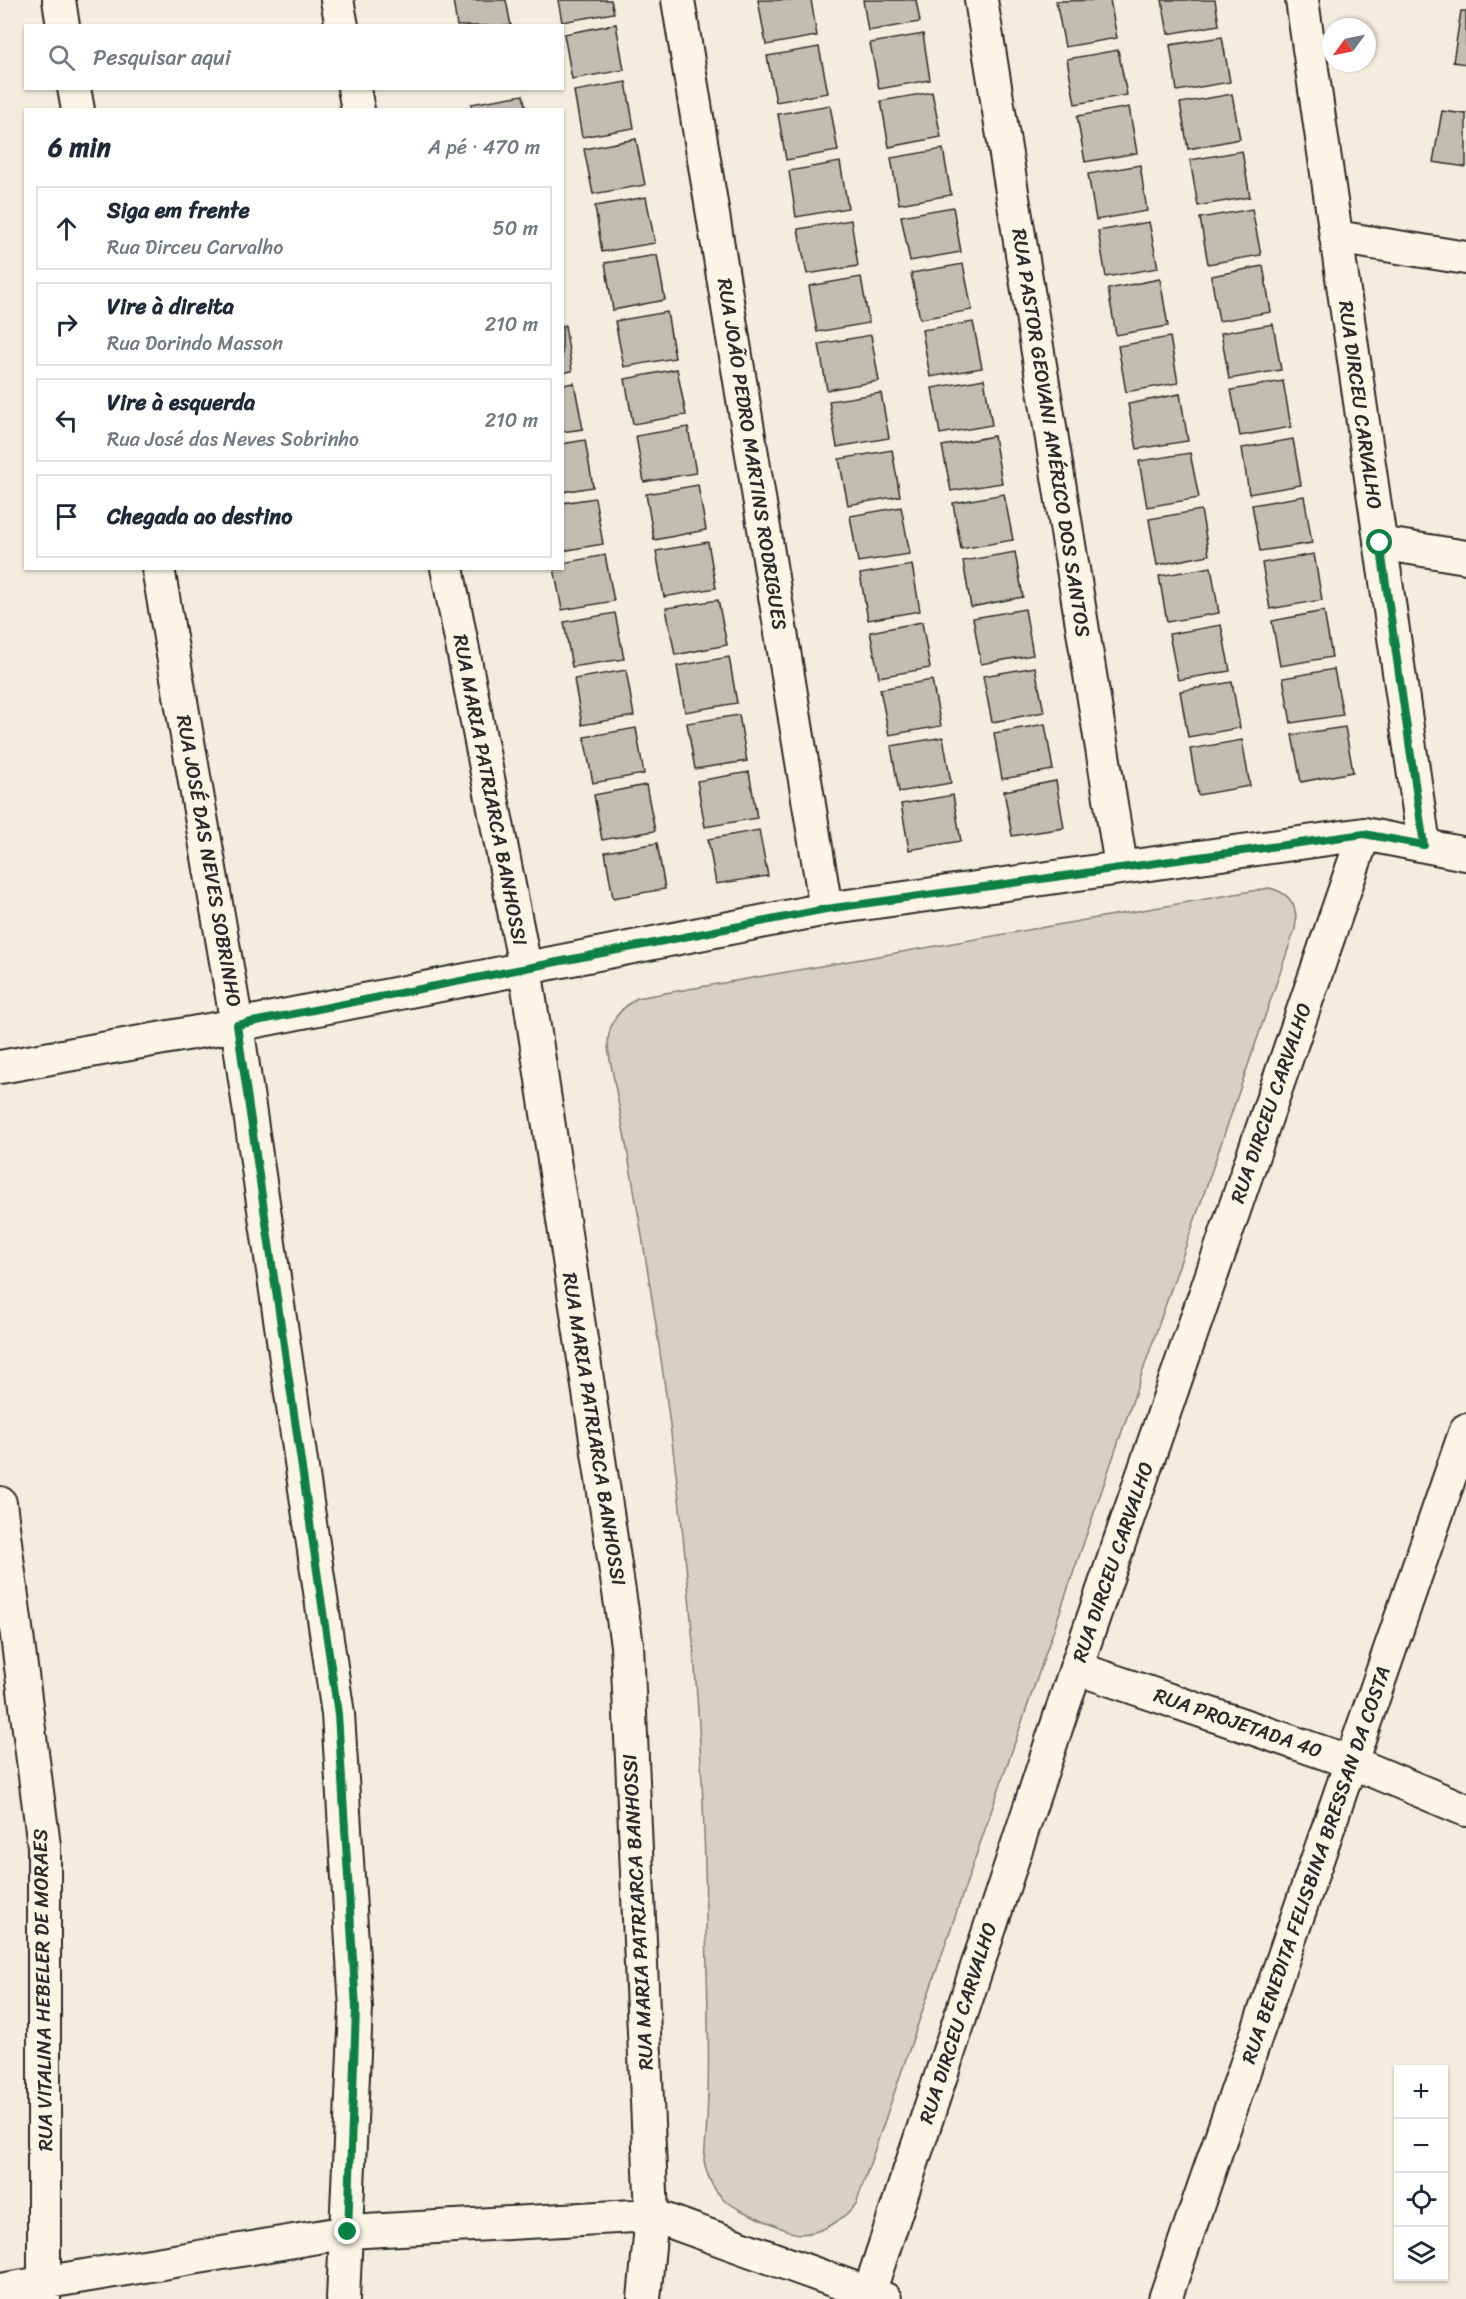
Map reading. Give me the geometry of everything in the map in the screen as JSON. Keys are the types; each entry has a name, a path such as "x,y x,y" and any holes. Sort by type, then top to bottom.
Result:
{"street":[{"path":"59,0 63,24"},
{"path":"337,0 342,24"},
{"name":"RUA JOÃO PEDRO MARTINS RODRIGUES","path":"678,0 826,909"},
{"name":"RUA PASTOR GEOVANI AMÉRICO DOS SANTOS","path":"981,0 1121,866"},
{"name":"RUA DIRCEU CARVALHO","path":"1302,0 1424,845"},
{"path":"74,90 78,108"},
{"path":"354,90 358,108"},
{"path":"1336,237 1466,258"},
{"path":"1380,543 1466,557"},
{"name":"RUA JOSÉ DAS NEVES SOBRINHO","path":"158,570 237,1025 338,1714 356,2008 348,2232 343,2299"},
{"name":"RUA MARIA PATRIARCA BANHOSSI","path":"447,570 525,967 627,1645 652,2215 644,2299"},
{"path":"0,1067 237,1025 826,909 1121,866 1364,834 1466,854"},
{"name":"RUA DIRCEU CARVALHO","path":"877,2296 1076,1668 1364,834"},
{"name":"RUA BENEDITA FELISBINA BRESSAN DA COSTA","path":"1165,2299 1466,1430"},
{"name":"RUA VITALINA HEBELER DE MORAES","path":"0,1503 44,1846 45,2291"},
{"name":"RUA PROJETADA 40","path":"1076,1668 1351,1762 1466,1810"},
{"path":"0,2290 45,2291 348,2232 652,2215 877,2296"}],"shaded area":[{"path":"1269,888 1283,893 1292,902 1296,914 1295,929 856,2204 838,2221 824,2229 800,2234 789,2232 746,2213 726,2201 712,2185 704,2160 708,2100 708,2040 703,1810 689,1593 664,1377 609,1054 610,1029 617,1015 637,998"}],"building":[{"path":"453,0 506,0 511,24 457,24"},
{"path":"558,0 611,0 614,13 562,22"},
{"path":"758,0 811,0 817,36 766,45"},
{"path":"863,0 916,0 920,22 868,31"},
{"path":"1110,0 1117,38 1065,47 1056,1"},
{"path":"1162,0 1215,0 1219,25 1168,34"},
{"path":"1461,11 1466,11 1466,64 1453,62"},
{"path":"616,24 624,70 572,79 564,34"},
{"path":"923,34 930,80 879,89 870,43"},
{"path":"1222,37 1230,82 1177,91 1170,45"},
{"path":"819,47 828,93 776,102 767,56"},
{"path":"1118,50 1127,95 1075,104 1067,59"},
{"path":"626,82 634,128 582,137 574,91"},
{"path":"932,92 941,137 889,147 881,101"},
{"path":"1232,94 1240,139 1188,149 1180,103"},
{"path":"523,95 526,108 472,108 471,104"},
{"path":"830,105 838,151 786,160 778,114"},
{"path":"1129,107 1137,153 1085,162 1077,116"},
{"path":"1442,111 1466,114 1466,167 1433,162"},
{"path":"636,139 645,185 593,194 584,149"},
{"path":"943,149 951,195 899,204 891,158"},
{"path":"1242,151 1250,197 1198,206 1190,160"},
{"path":"840,162 848,208 796,217 789,171"},
{"path":"1140,165 1147,211 1096,220 1088,174"},
{"path":"646,197 655,243 602,252 595,206"},
{"path":"953,207 961,252 910,261 901,216"},
{"path":"1252,209 1261,255 1208,264 1200,218"},
{"path":"851,220 858,266 807,274 798,229"},
{"path":"1149,222 1158,268 1106,277 1098,231"},
{"path":"657,255 665,300 613,310 605,263"},
{"path":"963,264 972,310 920,319 911,273"},
{"path":"1263,266 1271,312 1219,321 1211,276"},
{"path":"861,277 869,323 817,332 809,286"},
{"path":"1160,279 1168,326 1116,335 1108,289"},
{"path":"667,312 675,358 624,367 615,321"},
{"path":"973,322 982,368 930,377 922,330"},
{"path":"1273,324 1281,370 1229,379 1221,333"},
{"path":"564,325 572,371 564,373"},
{"path":"871,335 879,381 827,390 819,344"},
{"path":"1170,337 1178,383 1126,392 1118,346"},
{"path":"677,369 686,415 633,424 625,379"},
{"path":"984,379 992,425 940,434 932,388"},
{"path":"1283,381 1291,427 1240,436 1231,390"},
{"path":"574,383 583,429 564,432 564,385"},
{"path":"881,393 889,438 837,447 829,401"},
{"path":"1180,394 1188,441 1137,449 1128,404"},
{"path":"688,427 696,473 644,482 636,436"},
{"path":"994,436 1002,483 951,491 942,446"},
{"path":"1293,439 1301,485 1249,494 1242,448"},
{"path":"585,440 593,487 564,492 564,444"},
{"path":"892,450 900,496 848,505 839,459"},
{"path":"1190,453 1199,498 1147,507 1139,461"},
{"path":"698,485 706,530 654,540 646,494"},
{"path":"1004,494 1013,540 961,549 953,503"},
{"path":"1304,496 1312,543 1260,551 1252,505"},
{"path":"595,498 603,544 564,551 564,503"},
{"path":"901,507 910,554 858,562 850,516"},
{"path":"1201,510 1209,555 1157,565 1149,519"},
{"path":"708,542 716,588 664,597 656,551"},
{"path":"1015,552 1023,597 971,607 963,561"},
{"path":"1314,554 1322,600 1270,609 1262,563"},
{"path":"605,555 614,601 562,610 554,570 564,570 564,563"},
{"path":"912,565 920,611 868,620 860,574"},
{"path":"1211,567 1219,613 1167,622 1159,576"},
{"path":"718,600 727,645 675,655 666,608"},
{"path":"1025,609 1033,655 981,664 973,618"},
{"path":"1324,611 1332,657 1280,666 1272,621"},
{"path":"615,613 624,659 572,667 564,622"},
{"path":"922,622 930,668 879,677 870,632"},
{"path":"1221,625 1230,671 1178,680 1169,634"},
{"path":"729,657 737,703 685,712 677,666"},
{"path":"1035,667 1044,712 992,722 983,676"},
{"path":"1334,669 1343,715 1291,723 1283,678"},
{"path":"626,670 634,716 582,725 574,679"},
{"path":"932,680 941,726 889,735 880,689"},
{"path":"1232,682 1240,728 1188,737 1180,691"},
{"path":"739,715 747,761 695,769 687,723"},
{"path":"1045,724 1053,770 1002,779 994,733"},
{"path":"1345,727 1353,772 1301,782 1292,735"},
{"path":"636,728 644,774 593,783 584,737"},
{"path":"943,737 951,783 899,792 891,746"},
{"path":"1242,740 1250,786 1198,795 1190,749"},
{"path":"749,772 757,818 705,827 697,781"},
{"path":"1056,781 1064,828 1012,836 1004,791"},
{"path":"646,785 655,831 602,840 594,795"},
{"path":"953,795 961,841 909,850 901,804"},
{"path":"759,830 768,876 716,884 708,839"},
{"path":"657,843 665,889 613,898 605,852"}],"route":[{"path":"348,2232 356,2008 338,1714 237,1025 826,909 1121,866 1364,834 1424,845 1380,543"}]}
